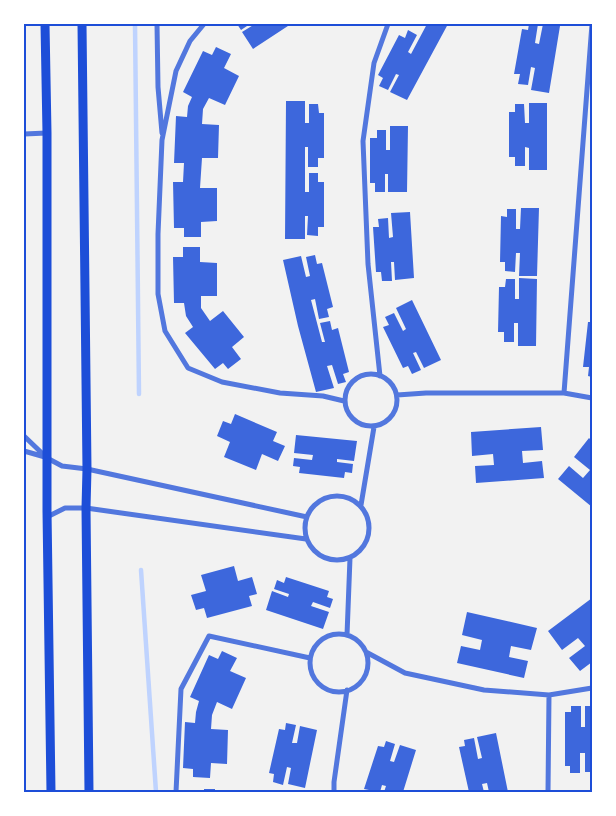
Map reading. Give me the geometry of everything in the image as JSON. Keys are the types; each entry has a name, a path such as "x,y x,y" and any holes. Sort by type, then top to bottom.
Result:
{"main road":[{"path":"45,24 47,517 51,792"},
{"path":"82,24 89,792"}],"street":[{"path":"157,24 158,87 162,140 158,234 158,294 165,331 188,368 222,382 280,393 323,396 344,401"},
{"path":"162,140 176,71 190,42 204,24"},
{"path":"380,376 368,264 363,141 374,63 388,24"},
{"path":"564,393 592,24"},
{"path":"24,134 46,133"},
{"path":"372,374 388,380 394,387 397,395 397,403 390,419 374,426 365,426 357,423 350,417 344,401 349,385 363,375 372,374"},
{"path":"397,395 426,393 564,393 592,398"},
{"path":"360,505 374,426"},
{"path":"24,436 47,458"},
{"path":"24,452 47,458 62,466 87,469 307,517"},
{"path":"331,496 342,496 352,499 360,505 367,514 370,524 370,535 359,553 340,561 320,556 312,549 306,539 305,528 307,517 320,500 331,496"},
{"path":"47,517 65,508 86,508 306,539"},
{"path":"348,635 350,558"},
{"path":"366,652 368,663 366,672 356,686 338,691 320,684 314,677 310,658 314,649 320,641 328,636 338,634 348,635 356,639 366,652 405,673 484,690 549,695 592,688"},
{"path":"176,792 181,689 209,636 310,658"},
{"path":"334,792 347,690"},
{"path":"548,792 549,695"}],"building":[{"path":"237,24 250,24 241,30"},
{"path":"255,24 291,24 253,49 242,32"},
{"path":"427,24 448,24 407,100 390,92 399,75 396,74 388,90 379,86 383,78 378,75 399,35 405,38 408,30 417,35 408,52 411,54"},
{"path":"529,24 538,24 535,43 539,44 543,24 560,26 549,93 531,90 535,68 531,67 528,85 518,84 520,74 514,74 522,29 528,30"},
{"path":"216,47 231,54 224,68 239,76 225,105 209,98 203,109 202,124 219,125 218,158 202,158 200,188 217,188 217,221 201,222 201,237 184,237 184,228 174,228 173,182 183,182 184,163 174,163 176,116 187,117 188,106 192,97 183,92 203,51 212,55"},
{"path":"286,101 305,101 305,123 309,123 309,104 318,104 319,113 324,113 324,158 318,158 318,167 308,167 308,147 305,147 305,192 309,192 309,173 318,173 318,182 324,182 324,227 318,227 318,236 307,235 308,216 305,216 305,239 285,239"},
{"path":"529,103 547,103 547,170 529,170 529,148 525,147 525,166 515,166 515,157 509,157 509,112 515,112 515,104 524,104 525,123 529,123"},
{"path":"390,126 408,126 407,192 388,192 388,174 385,174 385,192 375,192 375,183 370,183 370,138 377,138 377,130 386,130 386,150 390,150"},
{"path":"521,208 539,208 537,276 519,276 520,253 516,253 515,272 505,271 505,262 500,262 501,216 507,217 507,209 516,209 516,229 520,229"},
{"path":"410,212 414,278 395,280 394,262 391,262 392,281 382,281 381,272 376,272 373,227 379,227 378,219 388,218 389,238 393,237 391,213"},
{"path":"183,247 200,247 200,262 217,263 217,296 201,296 201,308 210,321 223,311 244,337 232,347 241,359 228,369 223,363 215,369 185,333 193,327 186,316 184,303 174,303 173,257 183,257"},
{"path":"315,255 317,264 322,263 333,307 327,309 329,317 319,319 315,299 311,300 322,342 325,342 320,323 330,321 332,330 338,328 349,372 343,374 346,382 338,384 332,365 327,366 334,388 316,392 283,260 301,256 306,277 310,276 306,257"},
{"path":"519,278 537,279 536,346 518,346 518,323 514,323 514,342 504,342 504,332 498,332 499,287 505,287 506,279 515,279 515,299 519,299"},
{"path":"412,300 441,360 424,368 416,352 413,353 421,370 412,374 408,366 403,368 383,327 389,325 385,317 394,313 403,331 406,329 396,308"},
{"path":"588,322 592,322 592,377 588,376 589,367 583,367"},
{"path":"235,414 277,432 273,441 285,446 278,461 262,454 256,470 224,457 230,442 217,436 223,421 231,424"},
{"path":"541,427 543,450 522,451 523,463 542,461 544,478 476,483 475,466 494,465 493,454 472,456 471,432"},
{"path":"296,435 357,441 354,461 337,459 337,462 353,464 352,473 345,472 344,478 299,473 300,467 293,466 294,458 312,460 313,455 294,453"},
{"path":"589,438 592,441 592,507 558,479 569,466 583,478 590,470 574,457"},
{"path":"234,566 238,581 252,577 257,594 249,596 252,606 207,618 204,608 196,610 191,595 206,591 201,575"},
{"path":"286,577 329,591 327,597 333,599 330,608 313,602 311,606 329,612 323,629 266,610 272,591 288,597 289,594 274,589 277,580 284,583"},
{"path":"592,598 592,662 580,671 569,658 585,646 578,638 562,650 548,631"},
{"path":"467,612 537,628 531,650 511,646 509,657 528,661 524,678 457,663 461,646 480,650 482,640 462,635"},
{"path":"222,651 237,658 230,671 246,678 232,709 217,702 212,715 211,729 228,730 227,764 211,763 210,778 193,777 193,769 183,768 185,722 195,723 199,701 190,697 209,655 218,659"},
{"path":"571,706 581,706 581,727 585,727 585,706 592,706 592,772 585,772 585,753 580,753 580,773 570,773 570,766 565,766 565,712 571,712"},
{"path":"286,723 296,725 292,743 297,743 300,726 317,730 305,788 288,784 291,768 287,767 283,785 273,782 274,774 269,773 279,729 285,730"},
{"path":"496,733 508,792 489,792 487,783 482,784 484,792 469,792 459,747 465,746 464,740 474,738 478,759 482,758 477,737"},
{"path":"386,741 395,744 390,761 394,762 400,745 416,750 403,792 384,792 386,786 382,785 380,792 369,792 369,790 364,789 378,746 384,747"},
{"path":"204,789 215,789 215,792 204,792"},
{"path":"183,790 200,790 200,792 183,792"}],"waterway":[{"path":"135,24 139,394"},
{"path":"141,570 156,792"}]}
